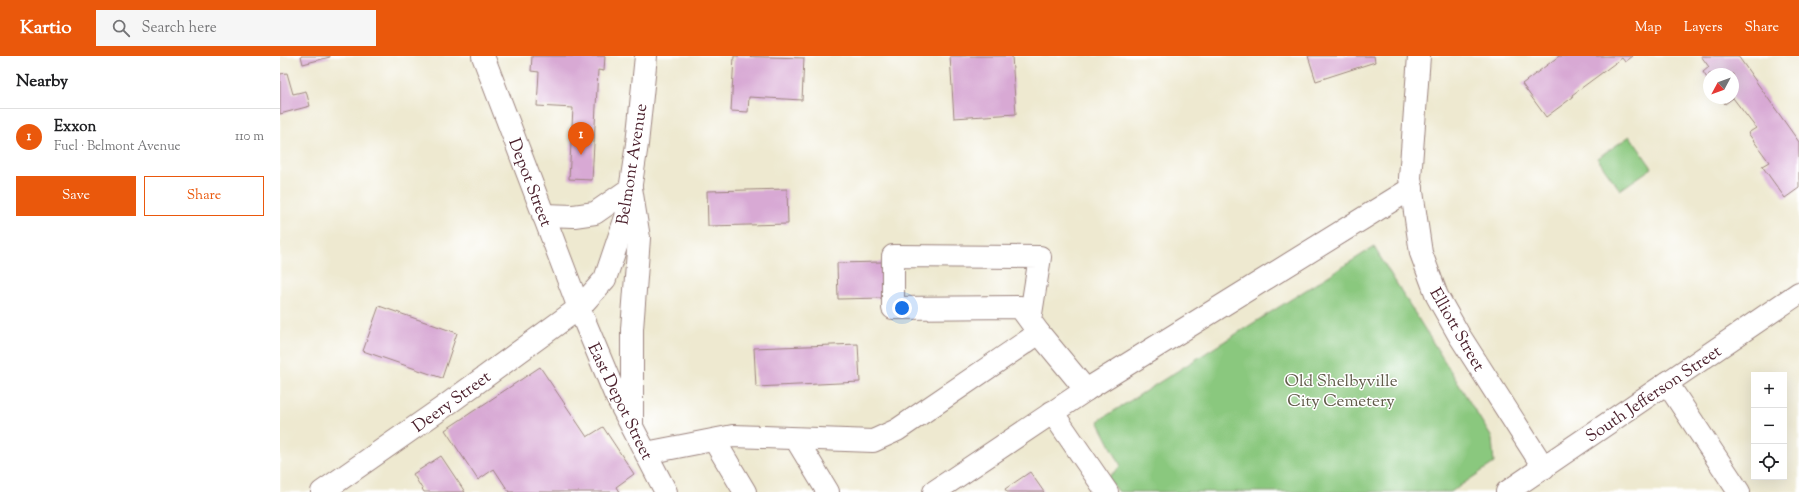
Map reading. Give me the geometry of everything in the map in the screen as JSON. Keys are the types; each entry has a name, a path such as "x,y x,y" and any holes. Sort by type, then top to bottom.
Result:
{"main road":[{"name":"Depot Street","path":"483,56 579,308"},
{"name":"Belmont Avenue","path":"579,308 605,279 626,217 631,188 646,56"},
{"name":"Elliott Street","path":"1419,56 1410,178 1420,253 1437,296 1459,335 1544,468"},
{"path":"543,215 574,216 595,213 631,188 639,238 632,329 632,427"},
{"path":"934,492 1086,390 1412,188"},
{"path":"646,453 733,436 873,441 897,430 1035,326 1040,257 893,256 893,308 1020,307 1035,326 1086,390"},
{"name":"South Jefferson Street","path":"1507,492 1667,384 1799,292"},
{"name":"East Depot Street","path":"579,308 615,394 666,492"},
{"name":"Deery Street","path":"322,492 445,406 579,308"},
{"path":"1667,384 1740,492"},
{"path":"1052,412 1107,492"},
{"path":"796,439 828,492"},
{"path":"714,440 745,492"}],"green space":[{"path":"1630,136 1652,168 1620,190 1597,158"},
{"name":"Old Shelbyville City Cemetery","path":"1374,247 1492,438 1494,463 1451,492 1119,492 1107,478 1121,466 1098,421"}],"building":[{"path":"301,56 330,56 330,57 303,64"},
{"path":"532,56 605,56 604,71 598,70 592,180 569,179 573,108 537,106 539,72 531,71"},
{"path":"734,56 804,58 802,100 749,97 748,112 731,111"},
{"path":"950,56 1012,56 1016,114 954,118"},
{"path":"1308,56 1374,56 1375,62 1316,81"},
{"path":"1559,56 1633,56 1625,62 1622,58 1572,95 1573,97 1546,117 1522,84"},
{"path":"1701,56 1738,56 1799,142 1799,188 1785,198 1762,166 1769,162 1748,133 1756,128 1738,104 1739,104 1739,68 1708,68 1709,67"},
{"path":"287,73 293,94 306,91 310,106 280,114 280,74"},
{"path":"787,189 788,224 708,226 707,191"},
{"path":"882,262 883,298 838,299 837,263"},
{"path":"379,306 457,333 442,378 363,351"},
{"path":"858,344 860,382 756,387 754,348"},
{"path":"540,367 587,437 603,427 634,474 616,487 619,492 509,492 494,469 478,480 445,430"},
{"path":"441,456 465,492 424,492 413,474"},
{"path":"1030,472 1044,492 1007,492 1005,489"}],"place":[{"name":"Exxon","path":"581,155"}]}
